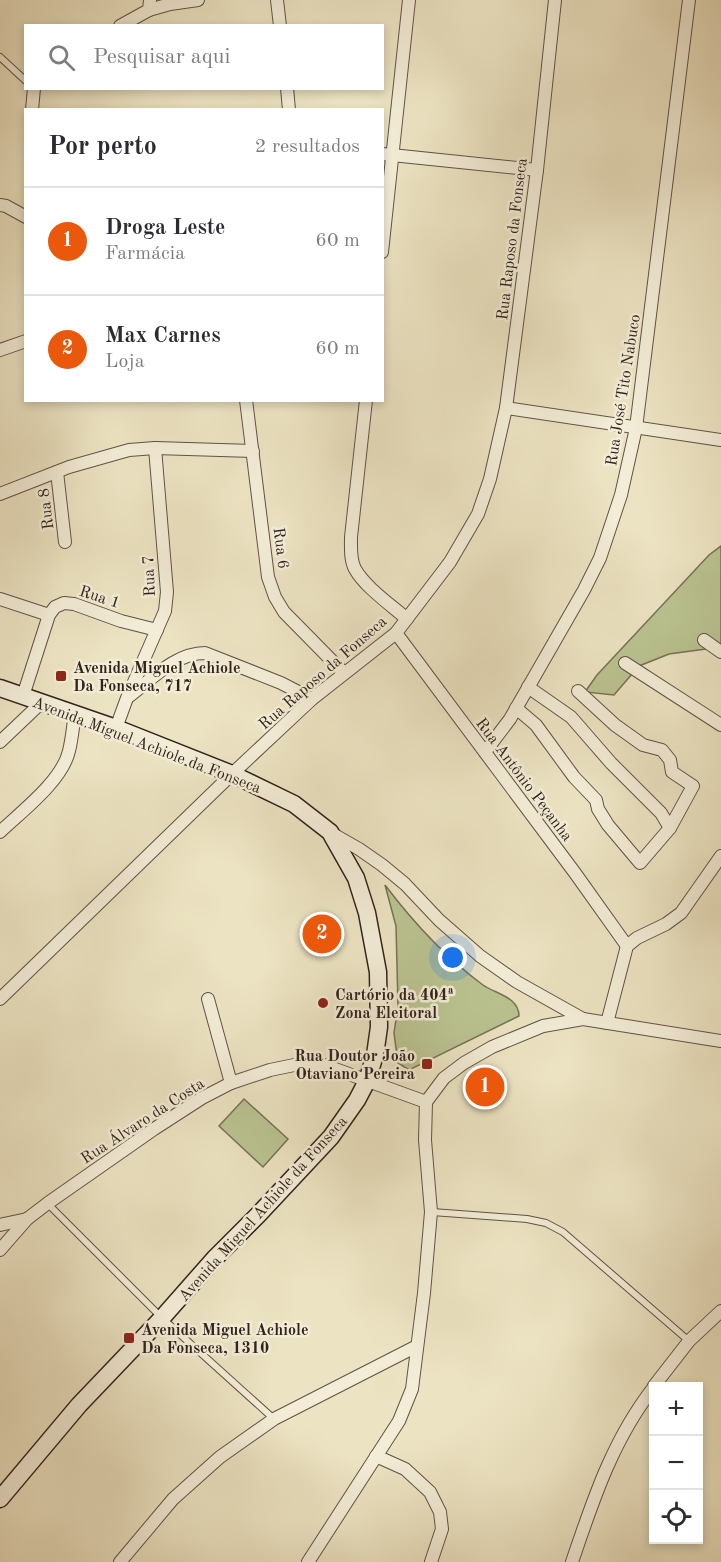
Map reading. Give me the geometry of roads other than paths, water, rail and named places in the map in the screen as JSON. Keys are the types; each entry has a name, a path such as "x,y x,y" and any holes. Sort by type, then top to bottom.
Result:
{"street":[{"path":"123,24 150,5 198,0"},
{"path":"277,0 280,24"},
{"path":"384,220 388,155 409,0"},
{"name":"Rua Raposo da Fonseca","path":"5,995 312,699 396,633 450,562 478,514 490,479 506,408 537,170 555,0"},
{"name":"Rua José Tito Nabuco","path":"485,752 516,708 600,558 621,495 636,428 689,0"},
{"path":"32,108 34,90"},
{"path":"287,90 289,108"},
{"path":"388,155 537,170"},
{"path":"0,205 24,216"},
{"path":"0,350 24,342"},
{"name":"Rua 6","path":"246,402 268,577 275,597 284,612 344,673"},
{"path":"366,402 351,554 354,568 363,580 407,619"},
{"path":"506,408 721,440"},
{"path":"0,494 57,472 129,450 155,448 253,451"},
{"name":"Rua 7","path":"116,728 165,611 167,592 155,448"},
{"name":"Rua 8","path":"57,472 66,542"},
{"path":"0,599 49,615 23,696"},
{"name":"Rua 1","path":"49,615 55,607 64,603 74,604 122,621 157,630"},
{"name":"Rua Antônio Peçanha","path":"396,633 627,946"},
{"path":"704,640 721,652"},
{"path":"127,698 178,659 192,653 205,653 281,683 312,699"},
{"path":"625,663 721,725"},
{"path":"528,687 571,717 611,763 661,813 670,828"},
{"name":"Avenida Miguel Achiole da Fonseca","path":"0,688 116,728 232,774 294,804 330,832 356,878 367,913 378,972 379,1027 375,1055 367,1081 357,1100 331,1137 79,1405 0,1499"},
{"path":"516,708 536,725 574,777 596,800 598,809 608,825 640,863 670,828 693,786 672,772 670,760 662,750 643,745 615,725 578,691"},
{"path":"0,742 41,703"},
{"path":"0,832 46,788 60,771 69,752 75,713"},
{"path":"330,832 359,849 405,884 439,920 480,956 517,982 583,1019"},
{"path":"607,1023 627,946 681,913 721,856"},
{"path":"0,981 5,995"},
{"path":"208,999 231,1083"},
{"path":"308,1562 399,1421 412,1389 431,1212 425,1140 426,1102 444,1078 492,1047 543,1026 583,1019 721,1041"},
{"name":"Rua Álvaro da Costa","path":"0,1250 27,1219 48,1203 153,1129 202,1098 231,1083 270,1070 299,1064 324,1065 426,1102"},
{"path":"0,1225 27,1219"},
{"path":"658,1382 689,1341 721,1311"},
{"path":"120,1562 173,1499 220,1456 274,1419 417,1346"},
{"path":"572,1562 613,1451 637,1407 649,1393"},
{"path":"376,1456 405,1469 430,1491 440,1512 442,1529 431,1562"}],"lane":[{"path":"0,57 24,79"},
{"path":"48,1203 162,1318 274,1419"},
{"path":"431,1212 546,1222 564,1232 689,1341"}],"place":[{"name":"Avenida Miguel Achiole Da Fonseca, 717","path":"61,676"},
{"name":"Max Carnes","path":"322,934"},
{"name":"Cartório da 404ª Zona Eleitoral","path":"323,1003"},
{"name":"Rua Doutor João Otaviano Pereira","path":"427,1064"},
{"name":"Droga Leste","path":"485,1087"},
{"name":"Avenida Miguel Achiole Da Fonseca, 1310","path":"129,1338"}]}
